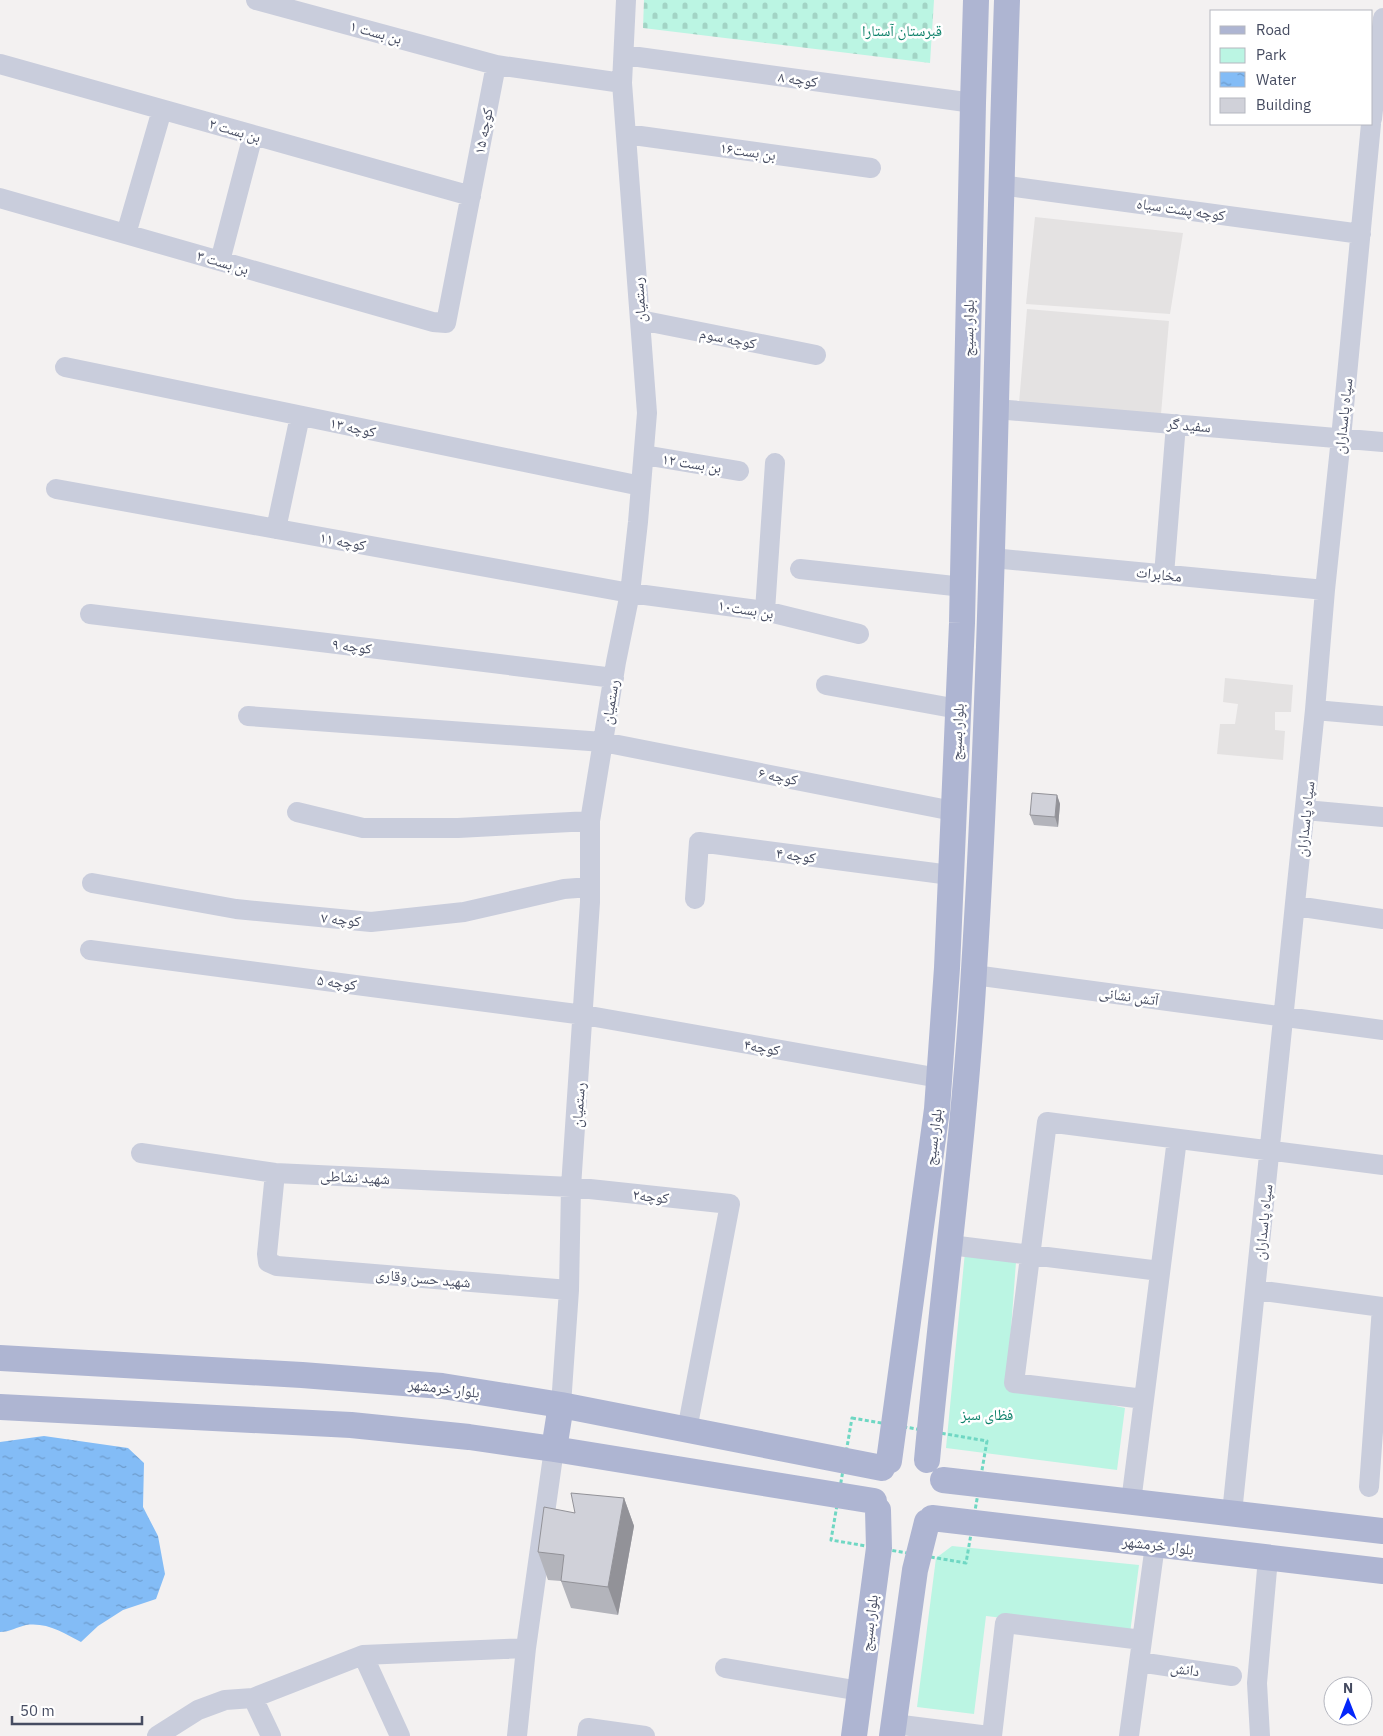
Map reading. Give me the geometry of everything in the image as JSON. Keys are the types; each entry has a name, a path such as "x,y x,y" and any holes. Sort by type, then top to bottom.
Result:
{"main road":[{"name":"بلوار بسیج","path":"885,1465 895,1425 939,1078 946,968 963,587 976,0"},
{"name":"بلوار بسیج","path":"935,1470 930,1432 964,1109 974,975 982,823 992,558 1007,0"},
{"path":"966,407 996,409"},
{"path":"946,968 974,975"},
{"name":"بلوار خرمشهر","path":"0,1358 302,1375 442,1386 561,1406 844,1460 885,1465"},
{"path":"554,1449 561,1406"},
{"path":"0,1407 351,1425 469,1437 838,1495 876,1506"},
{"path":"935,1470 945,1490 944,1501 939,1511 930,1520 917,1526 906,1527 890,1522 876,1506 873,1490 875,1478 885,1465 898,1457 908,1455 918,1457 935,1470 979,1484 1383,1531"},
{"name":"بلوار بسیج","path":"854,1736 879,1548 876,1506"},
{"path":"893,1730 915,1570 930,1520"},
{"name":"بلوار خرمشهر","path":"930,1520 972,1523 1383,1571"},
{"path":"1304,1562 1307,1522"}],"street":[{"name":"بن بست ۱","path":"256,0 496,65"},
{"name":"رستمیان","path":"561,1406 569,1290 571,1187 584,1015 590,886 590,821 630,593 642,486 647,413 622,82 626,0"},
{"path":"1373,110 1383,22"},
{"name":"کوچه ۸","path":"624,55 973,103"},
{"name":"بن بست ۲","path":"0,64 471,196"},
{"path":"496,65 622,82"},
{"name":"کوچه ۱۵","path":"446,323 496,65"},
{"path":"126,234 162,110"},
{"name":"سپاه پاسداران","path":"1232,1514 1306,810 1325,590 1361,234 1376,154 1371,125"},
{"name":"بن بست۱۶","path":"626,134 871,168"},
{"path":"220,261 253,135"},
{"name":"کوچه پشت سیاه","path":"1001,185 1361,234"},
{"name":"بن بست ۳","path":"0,198 433,322 446,323"},
{"name":"کوچه سوم","path":"640,320 816,355"},
{"name":"کوچه ۱۳","path":"65,367 642,486"},
{"name":"سفید گر","path":"996,409 1383,442"},
{"path":"276,529 300,416"},
{"path":"1164,574 1176,424"},
{"name":"بن بست ۱۲","path":"644,455 739,470"},
{"path":"765,611 775,463"},
{"name":"کوچه ۱۱","path":"56,489 630,593"},
{"name":"مخابرات","path":"992,558 1325,590"},
{"path":"800,569 963,587"},
{"name":"بن بست۱۰","path":"630,593 765,611 860,634"},
{"name":"کوچه ۹","path":"90,614 614,678"},
{"path":"826,685 958,709"},
{"path":"1316,710 1383,716"},
{"name":"کوچه ۶","path":"248,716 603,742 953,811"},
{"path":"1306,810 1383,817"},
{"path":"297,812 363,828 458,828 590,821"},
{"name":"کوچه ۴","path":"695,899 699,842 950,875"},
{"name":"کوچه ۷","path":"92,883 236,908 372,922 464,912 564,889 590,886"},
{"path":"1296,906 1383,918"},
{"name":"کوچه ۵","path":"90,950 584,1015"},
{"name":"آتش نشانی","path":"974,975 1383,1030"},
{"name":"کوچه۴","path":"584,1015 939,1078"},
{"path":"1144,1399 1014,1383 1046,1122 1383,1164"},
{"path":"1131,1502 1177,1139"},
{"name":"شهید نشاطی","path":"141,1153 275,1173 571,1187"},
{"name":"شهید حسن وقاری","path":"275,1173 267,1254 268,1262 277,1266 569,1290"},
{"name":"کوچه۲","path":"571,1187 730,1204 687,1430"},
{"path":"950,1245 1160,1271"},
{"path":"1256,1290 1382,1307 1378,1429 1369,1488"},
{"path":"517,1736 526,1648 554,1449"},
{"path":"1129,1736 1155,1545"},
{"path":"1260,1736 1257,1683 1268,1558"},
{"path":"893,1730 991,1736 1005,1623 1142,1640"},
{"path":"157,1736 198,1710 225,1700 253,1698 363,1655 526,1648"},
{"path":"363,1655 400,1736"},
{"name":"دانش","path":"1139,1662 1232,1676"},
{"path":"725,1668 860,1692"},
{"path":"253,1698 271,1736"},
{"path":"587,1736 588,1728 645,1736"}],"path":[{"path":"852,1418 895,1425 986,1441 966,1563 831,1540 852,1418"}],"shaded area":[{"path":"1035,217 1183,233 1170,314 1026,304"},
{"path":"1027,309 1169,321 1161,414 1019,403"},
{"path":"1225,678 1293,685 1291,712 1275,712 1275,730 1285,731 1283,760 1217,754 1220,724 1235,724 1238,704 1223,702"}],"green space":[{"name":"قبرستان آستارا","path":"644,0 934,0 930,63 643,28"},
{"name":"فظای سبز","path":"965,1252 1016,1262 1007,1383 1125,1408 1117,1470 946,1448"},
{"path":"952,1546 1139,1565 1130,1633 986,1616 974,1714 917,1707 936,1558"}],"water":[{"path":"44,1436 128,1448 144,1463 143,1507 158,1536 165,1574 156,1599 123,1610 98,1626 81,1642 55,1629 34,1624 0,1632 0,1442"}],"building":[{"path":"1032,793 1057,795 1055,817 1030,815"},
{"path":"571,1493 624,1498 608,1587 561,1581 564,1555 538,1552 544,1507 575,1513"}]}
